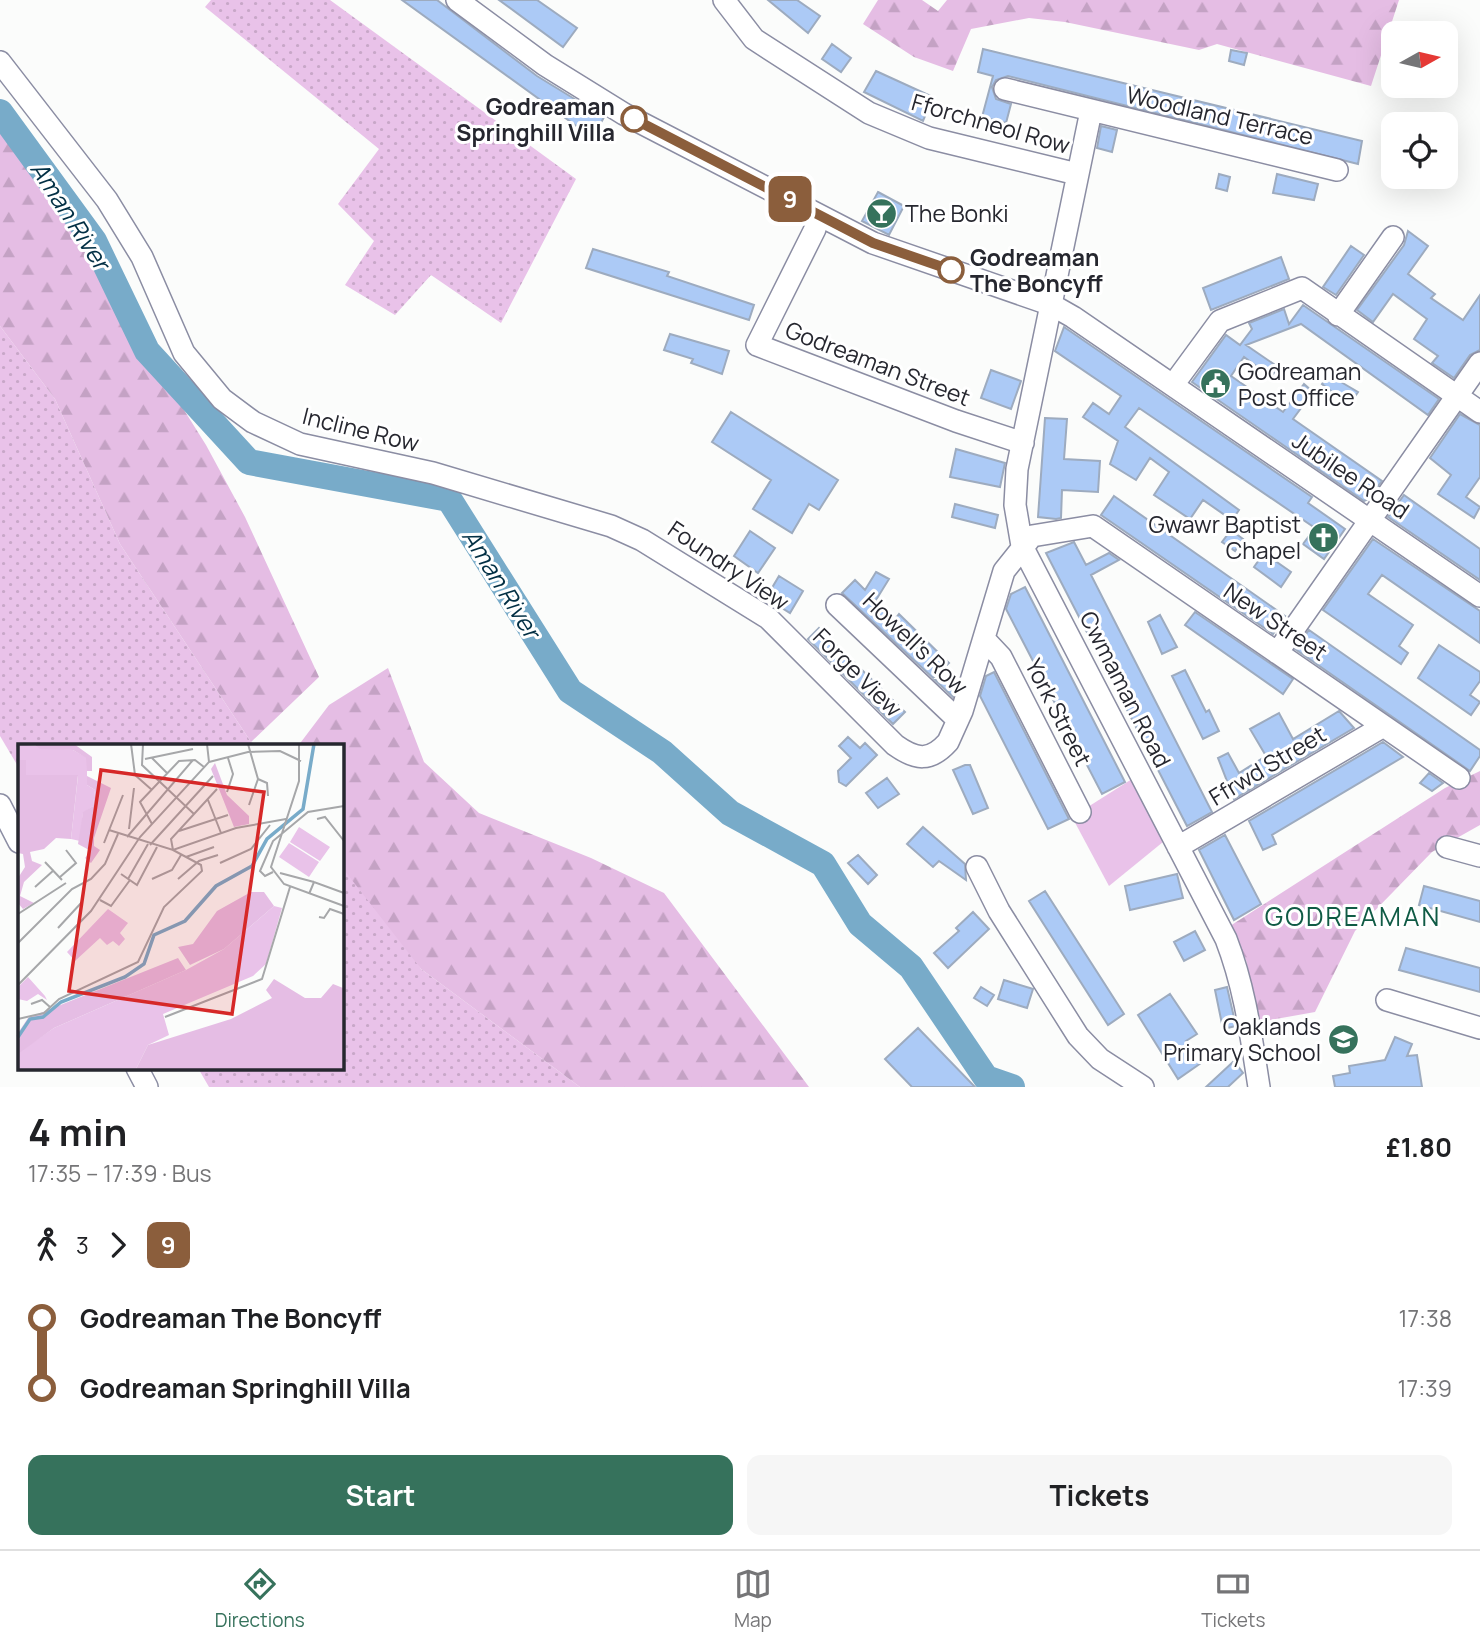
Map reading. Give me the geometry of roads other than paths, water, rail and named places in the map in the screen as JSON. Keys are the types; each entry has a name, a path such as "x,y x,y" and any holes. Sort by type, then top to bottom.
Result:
{"street":[{"name":"Jubilee Road","path":"457,0 545,65 624,114 873,243 1052,304 1480,596"},
{"name":"Fforchneol Row","path":"724,0 754,39 869,113 929,138 1077,174"},
{"name":"Incline Row","path":"0,62 107,200 142,257 184,353 222,399 232,407 253,422 300,444 433,473 611,526 642,540"},
{"name":"Woodland Terrace","path":"1005,89 1337,170"},
{"name":"Woodland Terrace","path":"1052,304 1091,111"},
{"name":"Godreaman Street","path":"815,229 757,345 956,421 1023,443"},
{"path":"1338,315 1393,237"},
{"path":"1173,385 1220,321 1302,288 1480,412"},
{"name":"Cwmaman Road","path":"1052,304 1017,469 1015,505 1022,546 1226,939 1239,972 1259,1087"},
{"path":"1277,653 1480,363"},
{"name":"New Street","path":"1022,546 1032,536 1093,526 1459,778"},
{"name":"Foundry View","path":"642,540 750,605 786,636"},
{"path":"958,720 985,640 998,583 1022,546"},
{"name":"Howell's Row","path":"837,605 958,720"},
{"name":"Forge View","path":"786,636 895,745 910,756 927,757 939,752 948,741 958,720"},
{"name":"York Street","path":"985,640 1001,657 1080,812"},
{"name":"Ffrwd Street","path":"1178,847 1382,727"},
{"path":"0,805 18,840"},
{"path":"1447,848 1480,856"},
{"path":"977,867 999,911 1078,1035 1100,1059 1143,1087"},
{"path":"1387,1000 1480,1028"},
{"path":"138,1070 148,1087"}],"waterway":[{"name":"Aman River","path":"0,112 94,241 147,351 249,462 449,499 570,691 662,752 730,813 823,864 860,924 911,967 986,1078 1012,1087"}],"place":[{"name":"Godreaman Springhill Villa","path":"634,119"},
{"name":"The Bonki","path":"882,213"},
{"name":"Godreaman The Boncyff","path":"951,270"},
{"name":"Godreaman Post Office","path":"1215,384"},
{"name":"Gwawr Baptist Chapel","path":"1324,537"},
{"name":"Oaklands Primary School","path":"1344,1039"}],"district":[{"name":"GODREAMAN","path":"1353,916"}]}
